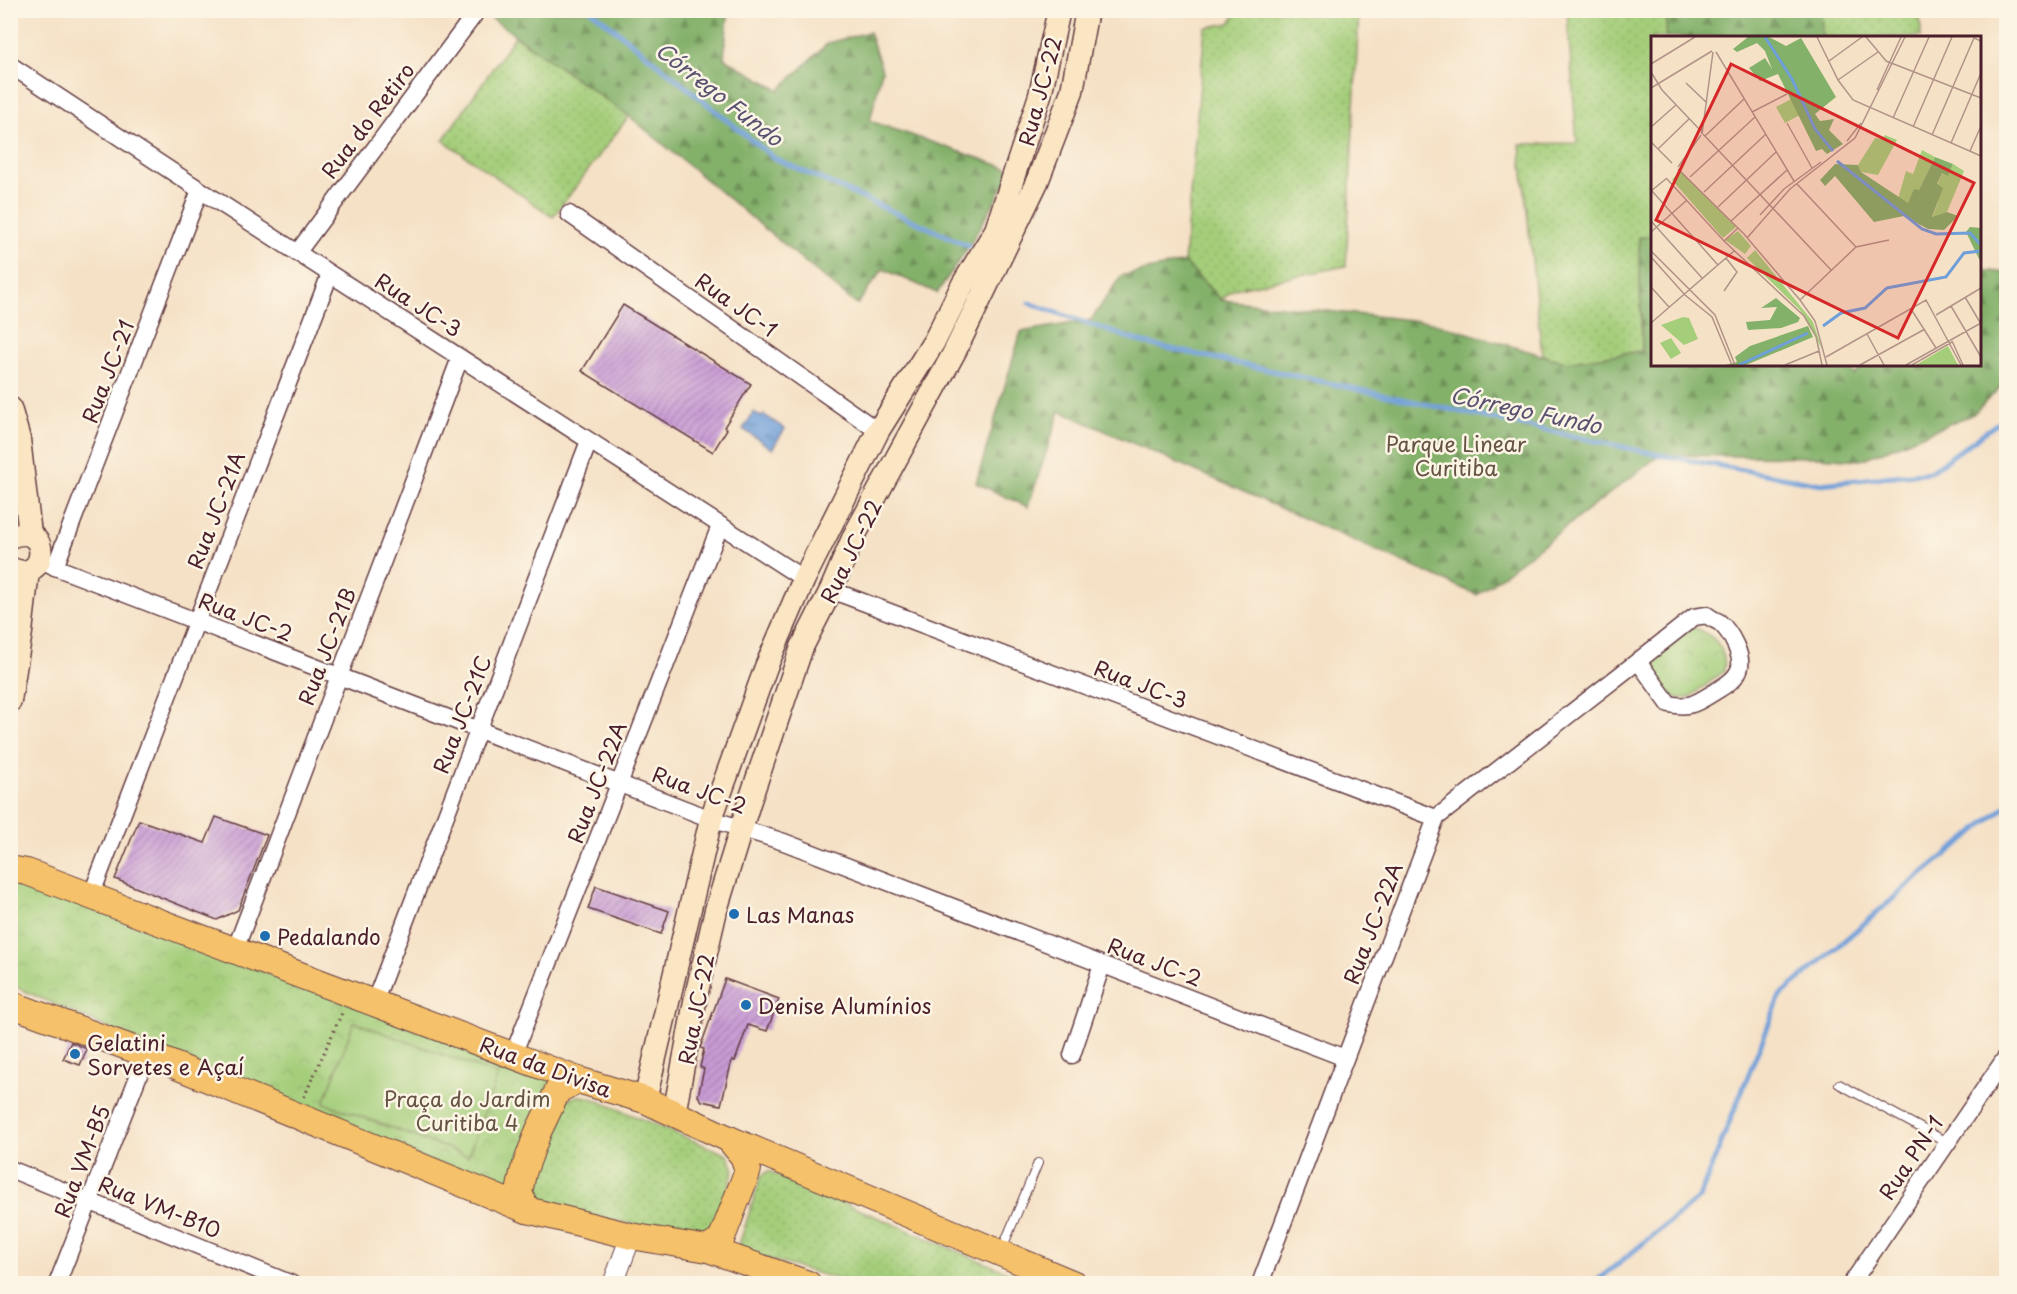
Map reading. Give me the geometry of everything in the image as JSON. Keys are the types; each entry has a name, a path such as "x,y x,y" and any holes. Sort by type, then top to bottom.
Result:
{"main road":[{"name":"Rua JC-22","path":"645,1100 711,819 766,667 804,579 878,431 935,340 963,284 996,230 1040,95 1059,10"},
{"name":"Rua JC-22","path":"674,1114 696,996 716,910 802,647 831,590 854,536 955,351 1041,172 1072,91 1087,10"},
{"path":"935,340 955,351"},
{"path":"10,408 19,439 20,536 38,541 41,550 33,567 10,700"},
{"name":"Rua da Divisa","path":"10,869 27,872 578,1080 645,1100 729,1139 1073,1283"},
{"path":"10,1004 147,1054 527,1210 630,1236 708,1249 808,1284"},
{"path":"527,1210 519,1193 523,1173 538,1132 558,1090 578,1080"},
{"path":"708,1249 721,1240 748,1170 743,1156 729,1139"}],"street":[{"name":"Rua do Retiro","path":"297,253 474,15"},
{"name":"Rua JC-3","path":"10,65 297,253 804,579"},
{"name":"Rua JC-21","path":"33,567 200,190"},
{"name":"Rua JC-1","path":"569,214 878,431"},
{"name":"Rua JC-21A","path":"91,896 330,274"},
{"name":"Rua JC-21B","path":"234,950 460,358"},
{"name":"Rua JC-21C","path":"363,998 479,730 589,441"},
{"name":"Rua JC-22A","path":"513,1055 720,526"},
{"name":"Rua JC-2","path":"33,567 197,621 711,819 784,842 1345,1058"},
{"name":"Rua JC-3","path":"831,590 1436,818"},
{"path":"1436,818 1694,617 1707,615 1720,623 1730,636 1740,658 1740,670 1733,680 1694,705 1683,707 1669,704 1638,662"},
{"name":"Rua JC-22A","path":"1260,1284 1436,818"},
{"path":"1072,1055 1102,965"},
{"name":"Rua VM-B5","path":"57,1284 147,1054"},
{"name":"Rua PN-1","path":"1851,1284 2007,1056"},
{"name":"Rua VM-B10","path":"10,1169 292,1284"},
{"path":"613,1284 630,1236"}],"lane":[{"path":"1839,1084 1947,1142"},
{"path":"1000,1252 1038,1163"}],"path":[{"path":"295,1115 363,998"}],"green space":[{"path":"481,11 735,11 728,17 724,58 779,90 828,43 869,32 882,70 870,121 1013,170 969,246 937,293 883,269 857,305 629,116"},
{"path":"1238,11 1359,11 1346,266 1234,289 1221,300 1184,262 1205,28 1230,23"},
{"path":"1567,11 1667,11 1666,36 1651,36 1651,236 1639,237 1642,351 1565,362 1542,355 1520,144 1577,143"},
{"path":"1667,11 1821,11 1822,36 1666,36"},
{"path":"1821,11 1920,11 1921,36 1822,36"},
{"path":"515,36 629,116 553,217 443,140"},
{"name":"Parque Linear Curitiba","path":"1651,236 1651,366 1850,366 1854,375 1865,366 1981,366 1981,275 1983,270 2006,273 2006,382 1973,414 1861,460 1818,457 1660,455 1477,595 1060,411 1028,507 976,483 1021,332 1091,320 1121,276 1184,262 1221,300 1431,322 1565,362 1642,351 1639,237"},
{"path":"1693,627 1718,643 1724,656 1724,671 1689,698 1676,698 1663,690 1654,674 1652,659"},
{"name":"Praça do Jardim Curitiba 4","path":"10,879 563,1081 514,1196 155,1049 11,985"},
{"path":"354,1022 498,1075 468,1156 324,1103"},
{"path":"578,1096 589,1097 728,1155 734,1170 716,1227 706,1236 691,1237 538,1204 530,1194 533,1179 564,1100"},
{"path":"768,1171 1033,1283 851,1283 740,1251 740,1242 761,1176"}],"water":[{"path":"754,412 761,417 764,415 785,429 772,449 743,429"}],"building":[{"path":"623,305 751,384 724,427 727,429 713,452 582,371"},
{"path":"216,817 267,835 238,910 217,920 115,879 139,820 205,843"},
{"path":"596,886 669,911 661,934 588,909"},
{"path":"725,979 779,999 767,1031 748,1025 735,1061 732,1060 721,1105 702,1101 698,1096 704,1069 700,1067 704,1049 700,1048"},
{"name":"Gelatini Sorvetes e Açaí","path":"71,1042 87,1049 80,1065 63,1059"}],"waterway":[{"name":"Córrego Fundo","path":"591,10 774,158 969,246"},
{"name":"Córrego Fundo","path":"1029,303 1144,343 1660,455 1821,484 1930,472 2006,417"},
{"path":"1593,1284 1699,1198 1780,996 1917,878 2006,806"}],"place":[{"name":"Las Manas","path":"734,914"},
{"name":"Pedalando","path":"265,936"},
{"name":"Denise Alumínios","path":"746,1005"},
{"name":"Gelatini Sorvetes e Açaí","path":"75,1054"}]}
